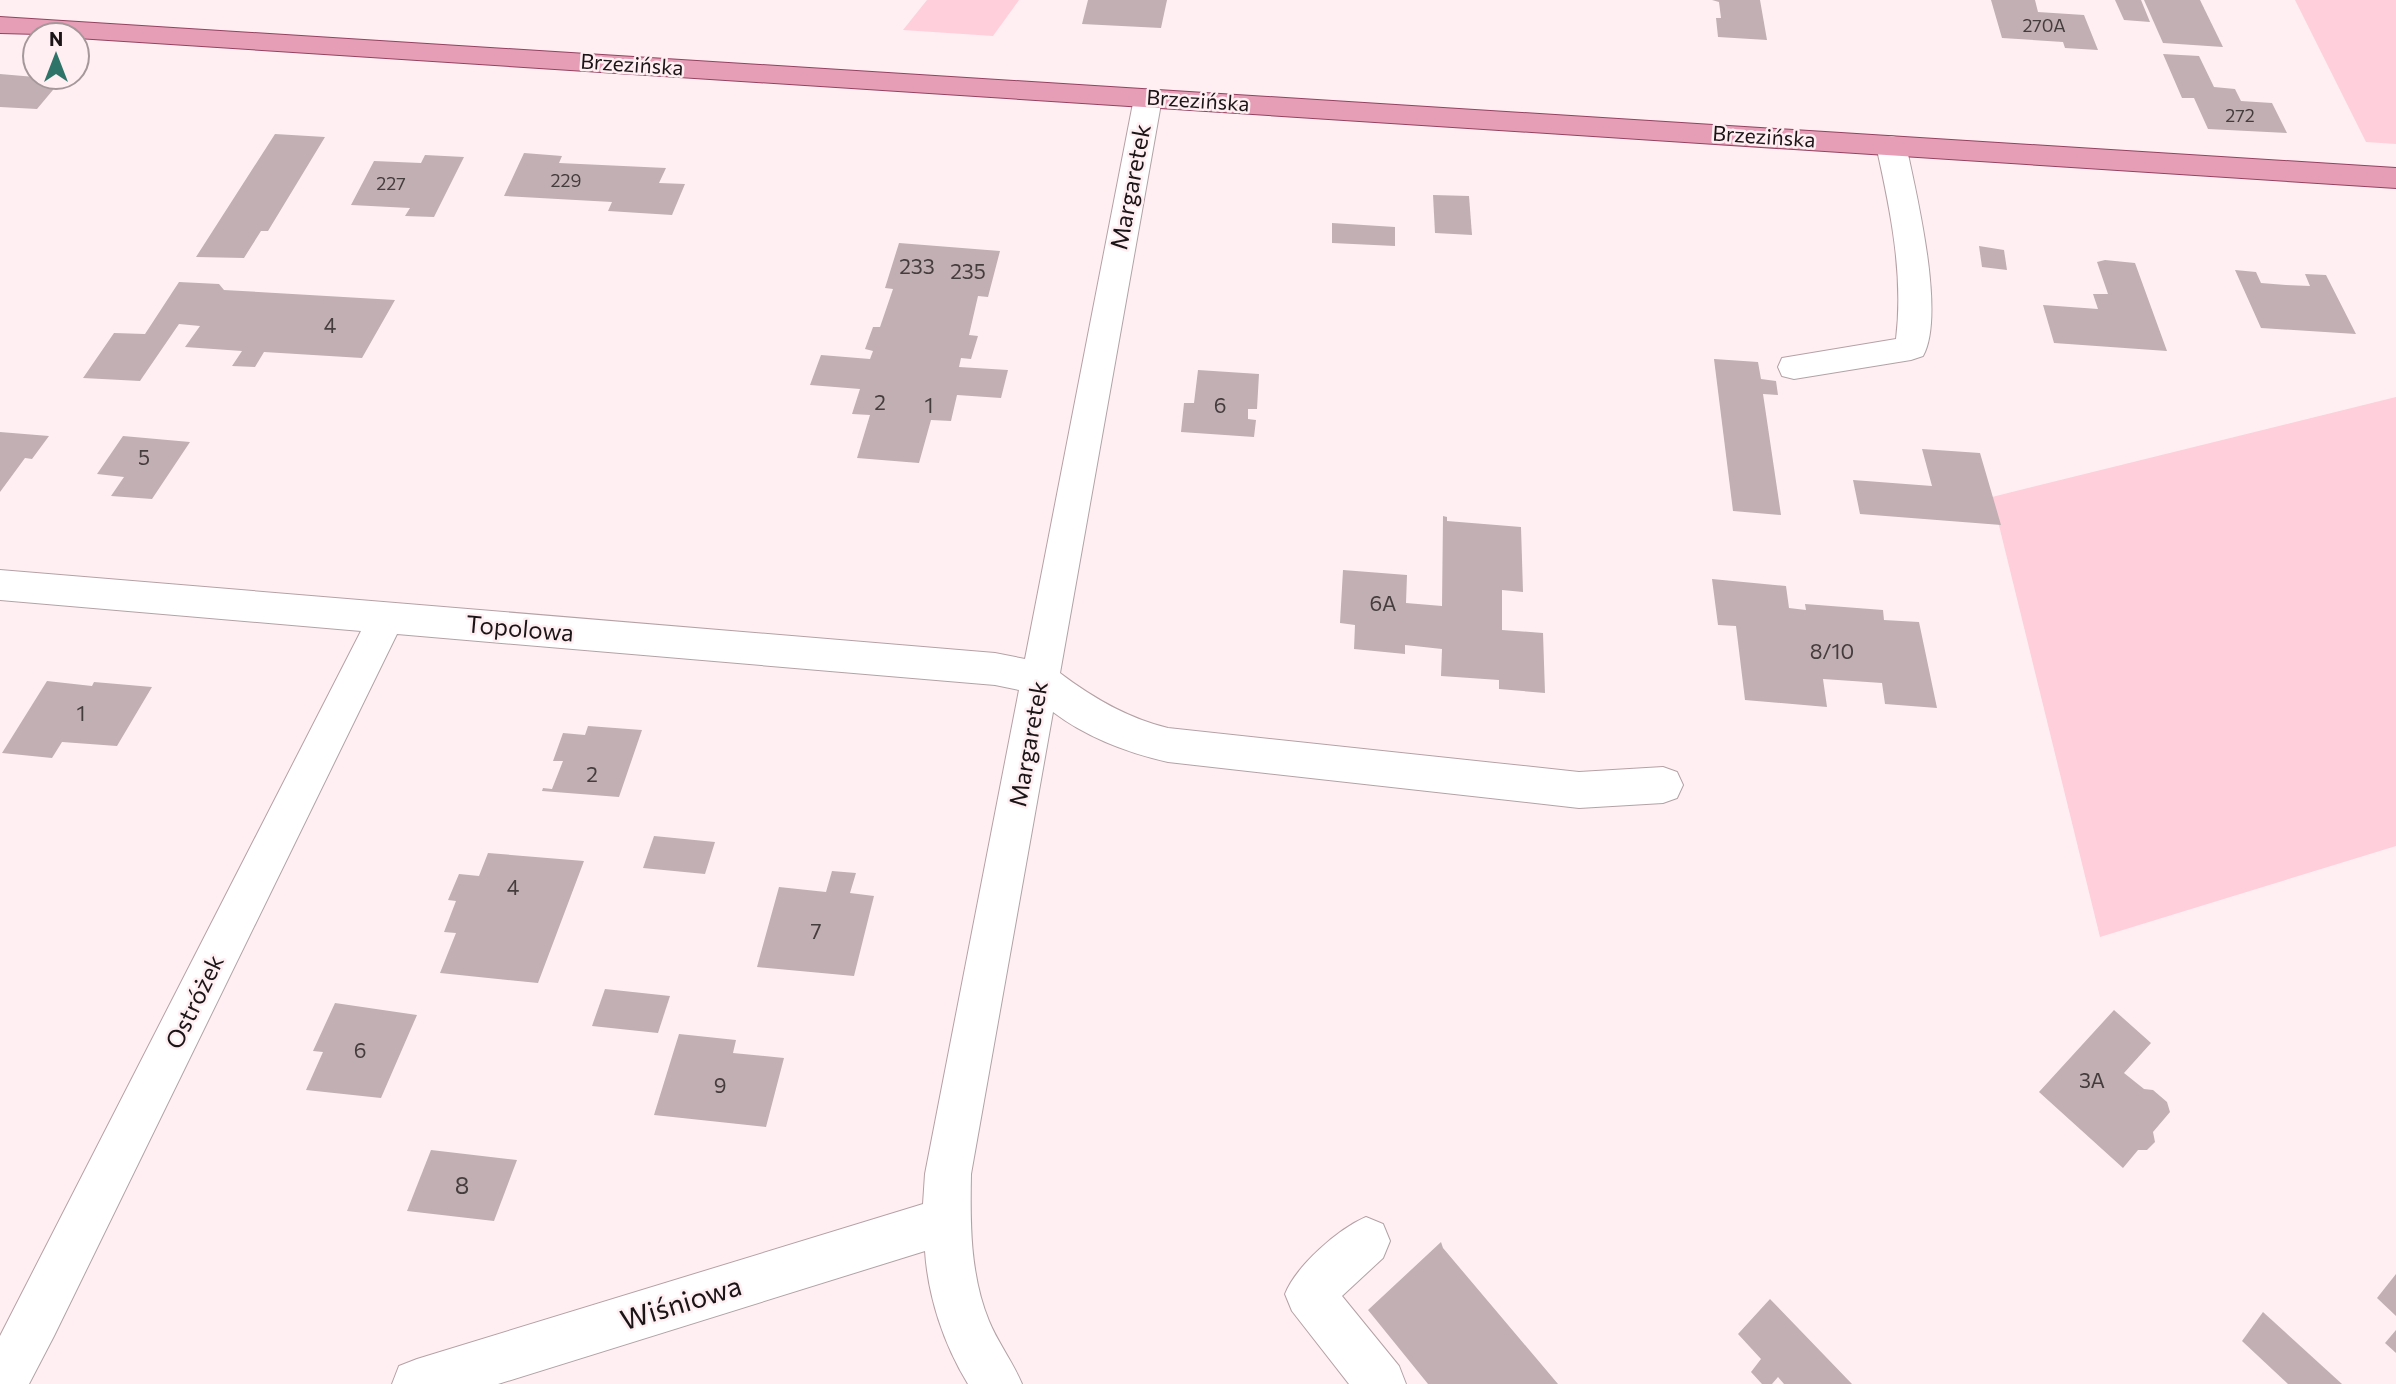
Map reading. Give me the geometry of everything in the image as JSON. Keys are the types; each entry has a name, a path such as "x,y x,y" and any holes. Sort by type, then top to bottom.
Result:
{"main road":[{"name":"Brzezińska","path":"0,25 2395,178"}],"street":[{"name":"Margaretek","path":"997,1384 964,1324 950,1272 944,1222 948,1174 1148,98"},
{"path":"1794,367 1912,348 1916,304 1904,204 1891,145"},
{"name":"Topolowa","path":"0,585 995,669 1040,679"},
{"name":"Ostróżek","path":"1,1384 37,1319 386,618"},
{"path":"1040,679 1079,709 1139,738 1168,745 1579,790 1663,785"},
{"name":"Wiśniowa","path":"417,1384 944,1222"},
{"path":"1366,1241 1309,1294 1381,1384"}],"shaded area":[{"path":"927,0 1019,0 993,36 903,30"},
{"path":"2295,0 2396,0 2396,144 2366,142"},
{"path":"2396,397 2396,846 2100,937 1992,497"}],"building":[{"path":"1088,0 1167,0 1161,28 1082,24"},
{"path":"1712,0 1760,0 1767,40 1718,37 1716,18 1721,18 1719,2"},
{"path":"1991,0 2035,0 2038,12 2084,15 2098,50 2065,48 2063,42 2002,38"},
{"path":"2115,0 2141,0 2150,22 2124,20"},
{"path":"2144,0 2200,0 2223,47 2163,43"},
{"path":"2163,54 2199,56 2214,87 2235,89 2241,101 2272,103 2287,133 2208,129 2194,98 2182,98"},
{"path":"0,74 21,76 21,91 52,91 37,109 0,107"},
{"path":"275,134 325,137 268,231 261,231 244,258 196,257"},
{"path":"524,153 562,156 559,163 666,168 659,183 685,184 672,215 608,211 612,202 504,196"},
{"path":"425,155 464,157 434,217 405,216 410,208 351,205 374,161 421,163"},
{"path":"1433,195 1469,196 1472,235 1435,233"},
{"path":"1332,223 1395,227 1395,246 1332,243"},
{"path":"899,243 1000,251 988,297 978,296 969,335 978,336 971,359 961,358 959,367 1008,370 1001,398 957,395 951,421 931,420 919,463 857,458 870,415 852,414 860,389 810,385 821,355 870,359 873,351 865,349 873,327 880,327 893,289 885,288"},
{"path":"1979,246 2004,250 2007,270 1982,267"},
{"path":"2105,260 2135,263 2167,351 2054,343 2043,305 2098,309 2093,294 2108,294 2097,262"},
{"path":"2235,270 2256,272 2261,283 2286,285 2310,286 2305,274 2326,275 2356,334 2261,328"},
{"path":"179,282 219,284 224,290 395,300 362,358 264,352 255,367 232,366 242,351 185,347 200,326 179,324 140,381 83,378 114,333 145,334"},
{"path":"1714,359 1758,362 1761,379 1776,381 1778,395 1763,394 1781,515 1733,511"},
{"path":"1198,370 1259,374 1257,409 1248,409 1248,419 1256,420 1254,437 1181,432 1184,403 1194,403"},
{"path":"0,432 49,436 32,459 25,458 0,492"},
{"path":"123,436 190,442 152,499 111,496 124,477 97,474"},
{"path":"1922,449 1980,453 2001,525 1860,514 1853,480 1932,486"},
{"path":"1443,516 1447,517 1447,521 1521,527 1523,592 1502,590 1502,630 1543,633 1545,693 1499,689 1499,680 1441,676 1442,649 1405,645 1405,654 1354,649 1355,625 1340,623 1343,570 1407,575 1406,603 1442,606"},
{"path":"1712,579 1786,586 1789,608 1806,610 1805,604 1883,610 1884,620 1919,622 1937,708 1885,704 1882,683 1823,679 1827,707 1745,700 1736,626 1718,625"},
{"path":"47,681 92,686 94,682 152,687 117,746 62,742 52,758 2,753"},
{"path":"588,726 642,730 619,797 542,791 543,788 552,789 563,761 553,761 563,733 585,735"},
{"path":"654,836 715,842 705,874 643,868"},
{"path":"488,853 584,861 538,983 440,973 456,933 444,932 456,901 448,900 459,874 479,876"},
{"path":"832,871 856,873 850,893 874,896 854,976 757,967 779,887 826,892"},
{"path":"605,989 670,996 658,1033 592,1026"},
{"path":"335,1003 417,1015 381,1098 306,1090 323,1052 313,1051"},
{"path":"2114,1010 2151,1043 2124,1073 2144,1089 2153,1090 2167,1102 2170,1112 2153,1132 2155,1142 2147,1150 2138,1150 2123,1168 2039,1092"},
{"path":"679,1034 736,1040 733,1053 784,1058 766,1127 654,1115"},
{"path":"431,1150 517,1160 494,1221 407,1211"},
{"path":"1441,1242 1443,1248 1558,1384 1428,1384 1368,1310"},
{"path":"2396,1274 2396,1316 2377,1298"},
{"path":"1770,1299 1852,1384 1784,1384 1778,1377 1772,1384 1762,1384 1751,1372 1761,1359 1738,1334"},
{"path":"2263,1312 2342,1384 2288,1384 2242,1341"},
{"path":"2396,1330 2396,1353 2385,1343"}]}
